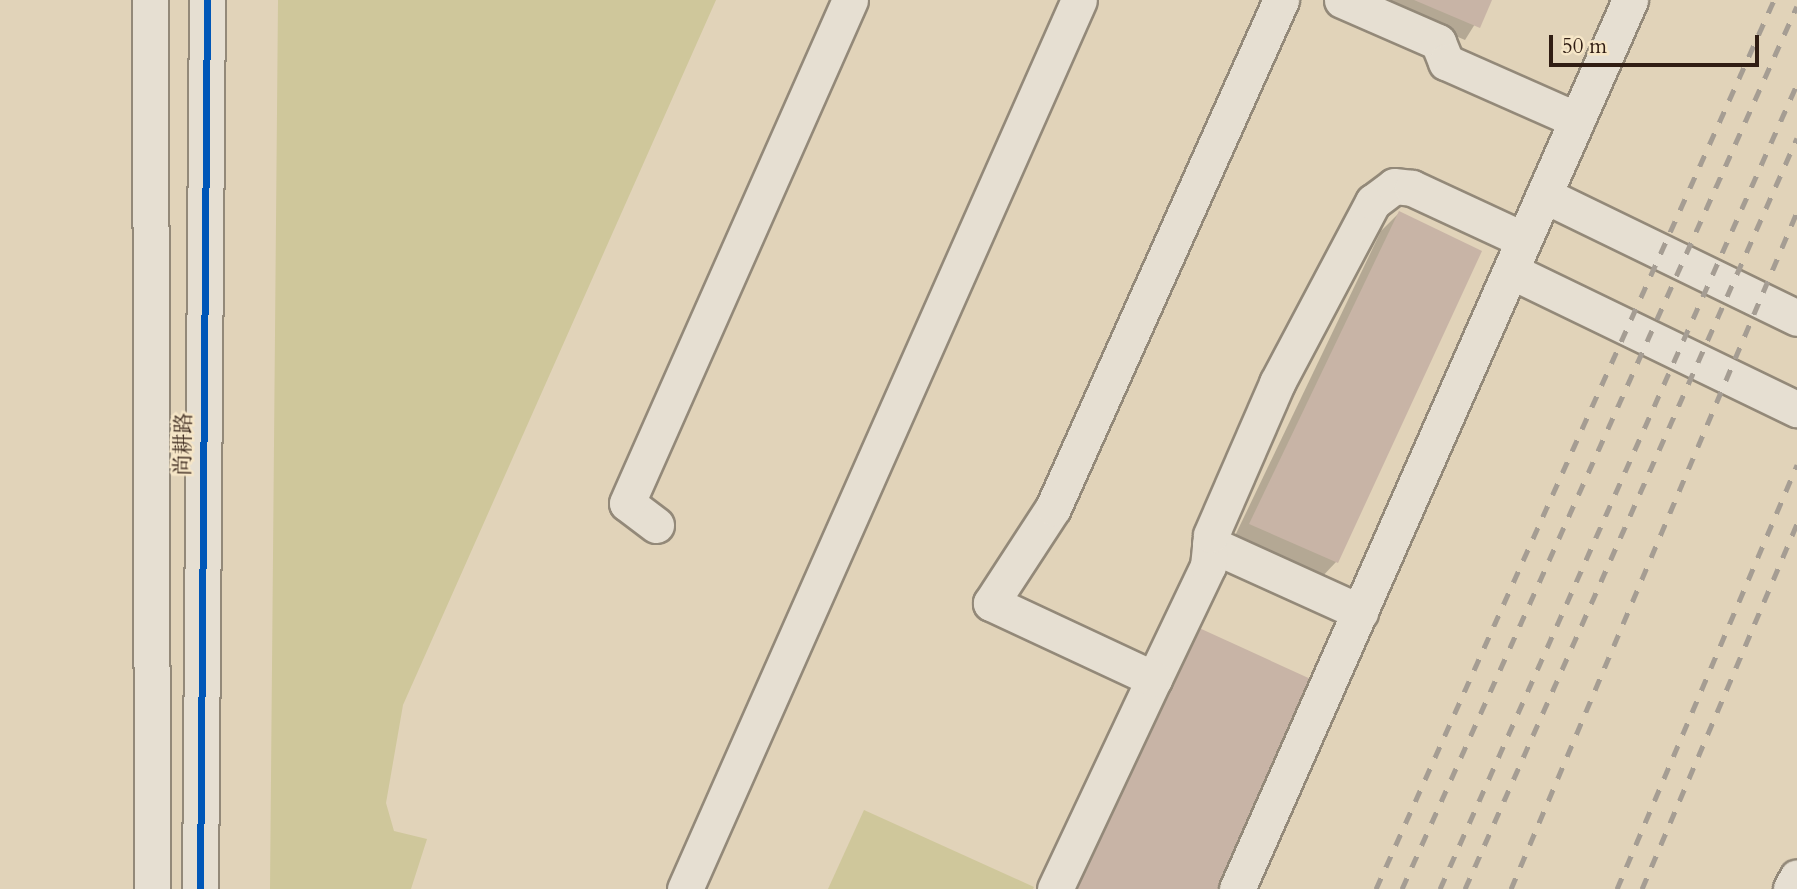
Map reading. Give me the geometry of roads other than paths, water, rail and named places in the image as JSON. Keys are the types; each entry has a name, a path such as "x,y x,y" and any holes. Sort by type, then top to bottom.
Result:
{"street":[{"name":"尚耕路","path":"149,0 152,889"},
{"name":"尚耕路","path":"201,889 207,0"},
{"path":"656,525 627,503 850,0"},
{"path":"685,889 1079,0"},
{"path":"1154,679 991,603 1054,508 1282,0"},
{"path":"1342,0 1438,42 1446,62 1577,120"},
{"path":"1237,889 1630,0"},
{"path":"1055,889 1208,566 1210,544 1277,383 1373,202 1394,186 1412,188 1517,255 1797,409"},
{"path":"1544,195 1797,318"},
{"path":"1210,544 1360,612"},
{"path":"1791,889 1797,877"}],"railway":[{"path":"1376,889 1774,0"},
{"path":"1402,889 1797,6"},
{"path":"1440,889 1797,84"},
{"path":"1465,889 1797,138"},
{"path":"1511,889 1797,212"},
{"path":"1617,889 1797,465"},
{"path":"1642,889 1797,524"}]}
